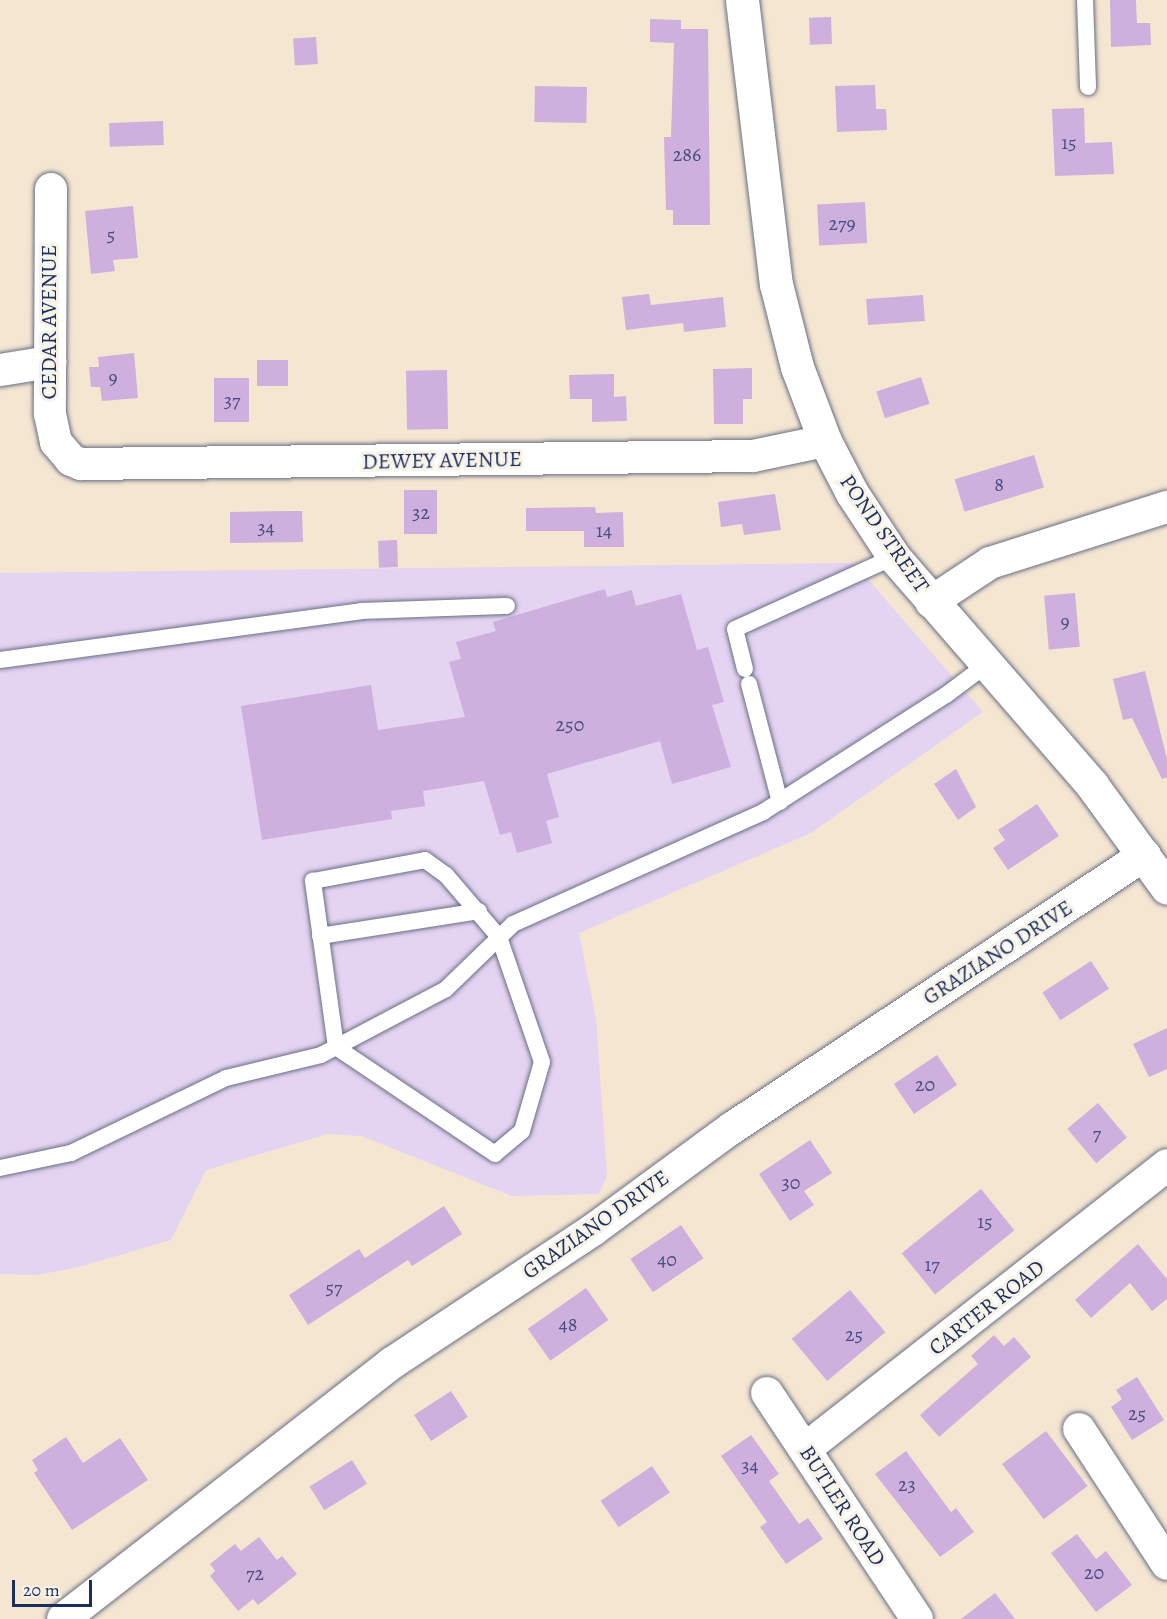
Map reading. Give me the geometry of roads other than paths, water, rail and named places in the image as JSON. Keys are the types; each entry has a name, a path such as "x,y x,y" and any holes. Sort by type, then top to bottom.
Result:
{"main road":[{"name":"POND STREET","path":"742,0 776,284 797,368 825,441 852,493 894,557 1092,785 1167,888"}],"street":[{"name":"CEDAR AVENUE","path":"51,189 50,414 63,452"},
{"path":"0,370 50,362"},
{"name":"DEWEY AVENUE","path":"63,452 71,460 94,466 753,456 798,450 825,441"},
{"path":"931,602 990,563 1167,507"},
{"name":"GRAZIANO DRIVE","path":"63,1619 392,1363 593,1230 732,1128 1145,855"},
{"name":"CARTER ROAD","path":"805,1449 1167,1165"},
{"name":"BUTLER ROAD","path":"767,1393 917,1619"},
{"path":"1079,1429 1167,1564"}],"lane":[{"path":"1085,0 1088,87"},
{"path":"780,802 735,629 894,557"},
{"path":"0,660 361,612 507,606"},
{"path":"0,1167 71,1153 226,1078 309,1059 336,1047 446,989 469,971 499,937 524,918 780,802 946,695 986,665"},
{"path":"425,860 446,875 499,937 542,1062 522,1131 495,1154 336,1047 313,881 425,860"},
{"path":"320,936 479,911"}]}
